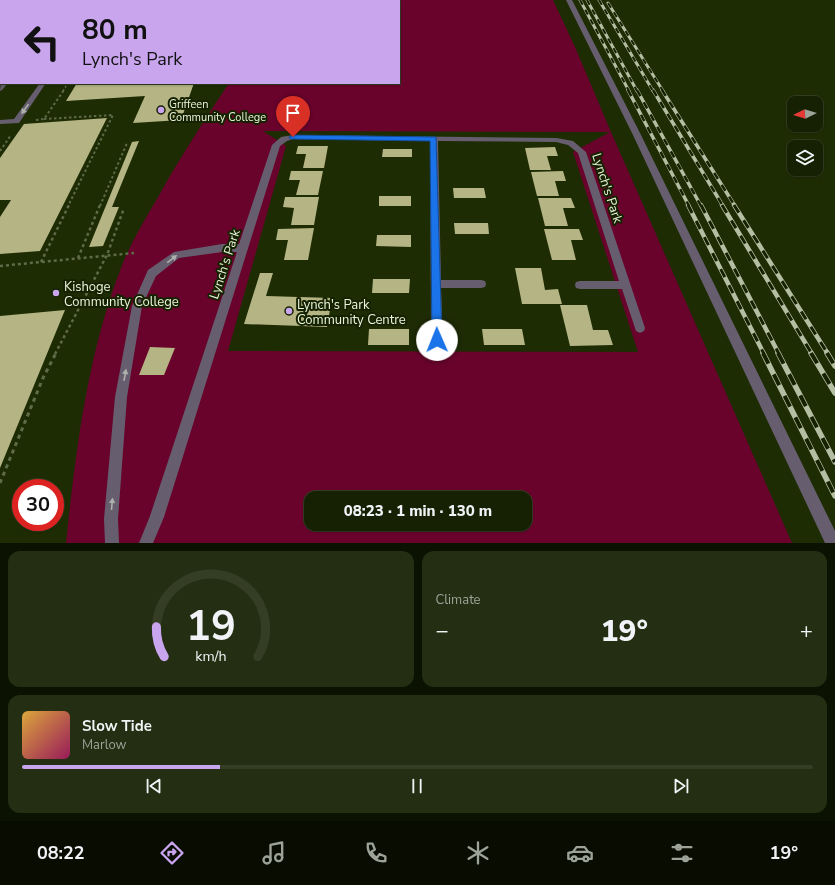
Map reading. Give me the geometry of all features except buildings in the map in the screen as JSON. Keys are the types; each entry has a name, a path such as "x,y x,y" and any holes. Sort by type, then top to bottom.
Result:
{"street":[{"path":"569,0 636,133 833,543"},
{"path":"0,122 16,121 42,84"},
{"name":"Lynch's Park","path":"146,543 157,517 276,145 284,139 293,137 556,140 567,141 576,145 582,152 640,328"},
{"path":"434,138 437,340"},
{"path":"112,543 111,519 121,397 137,306 152,273 177,254 222,248 244,248"},
{"path":"436,284 481,284"},
{"path":"580,285 626,285"}],"path":[{"path":"44,119 67,84"},
{"path":"16,121 113,115 41,262"},
{"path":"77,258 127,142"},
{"path":"0,483 43,378 107,255 124,208"},
{"path":"0,266 134,253"}],"shaded area":[{"path":"400,0 553,0 575,47 792,543 66,543 84,404 99,335 121,268 129,250 165,184 228,84 400,84","holes":["263,131 610,132 573,152 638,352 228,351 286,146"]}],"railway":[{"path":"580,0 629,91"},
{"path":"587,0 637,91"},
{"path":"599,0 653,91"},
{"path":"608,3 663,91"},
{"path":"628,90 689,206"},
{"path":"637,90 701,206"},
{"path":"653,90 723,206"},
{"path":"662,90 735,206"},
{"path":"688,205 764,354"},
{"path":"701,205 779,354"},
{"path":"722,205 812,354"},
{"path":"734,205 828,354"},
{"path":"763,353 835,496"},
{"path":"778,353 835,462"},
{"path":"811,353 835,393"},
{"path":"827,353 835,366"}],"place":[{"name":"Griffeen Community College","path":"161,110"},
{"name":"Kishoge Community College","path":"56,293"},
{"name":"Lynch's Park Community Centre","path":"289,311"}],"route":[{"path":"293,137 434,138 437,340"}]}
